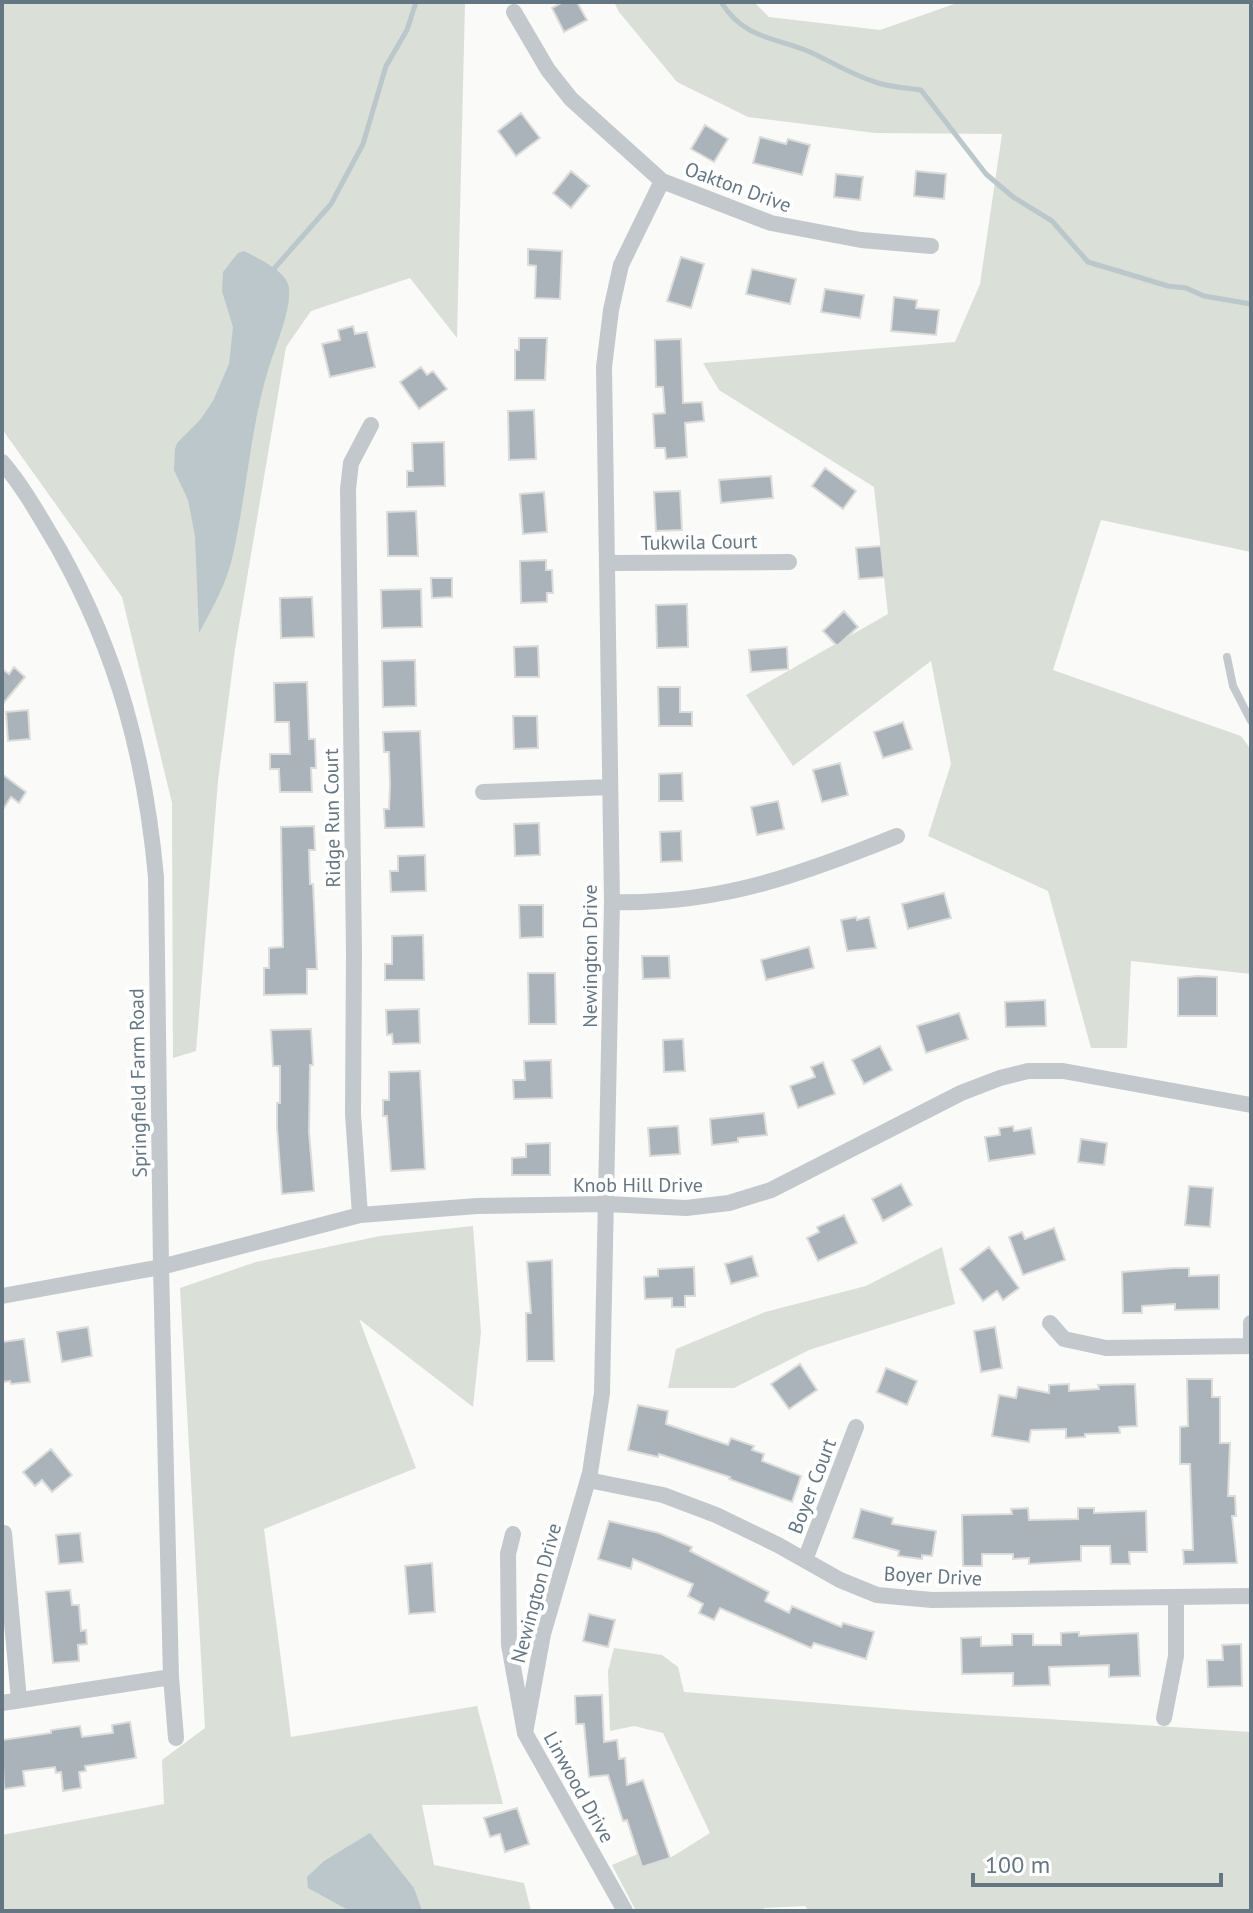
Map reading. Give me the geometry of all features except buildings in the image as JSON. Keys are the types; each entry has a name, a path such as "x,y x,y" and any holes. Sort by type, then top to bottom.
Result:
{"street":[{"name":"Oakton Drive","path":"514,12 548,70 571,99 662,181 771,223 847,238 931,246"},
{"name":"Newington Drive","path":"525,1733 543,1634 588,1480 602,1393 612,902 604,367 611,310 621,265 662,181"},
{"name":"Ridge Run Court","path":"360,1215 353,1114 348,489 351,463 371,425"},
{"name":"Springfield Farm Road","path":"2,462 23,486 76,580 97,625 119,683 142,766 150,815 156,877 161,1267 171,1677 176,1738"},
{"name":"Tukwila Court","path":"609,563 789,562"},
{"path":"483,792 610,787"},
{"path":"612,902 655,903 730,893 814,869 897,836"},
{"name":"Knob Hill Drive","path":"2,1296 161,1267 360,1215 477,1206 607,1204 686,1208 729,1203 771,1190 961,1093 1028,1071 1063,1071 1251,1105"},
{"path":"1050,1323 1064,1339 1106,1348 1251,1344 1251,1323"},
{"name":"Boyer Court","path":"805,1560 856,1427"},
{"name":"Boyer Drive","path":"588,1480 663,1495 716,1515 840,1580 877,1595 932,1600 1251,1596"},
{"path":"4,1533 19,1700"},
{"name":"Linwood Drive","path":"513,1534 508,1554 509,1645 525,1733 625,1911"},
{"path":"1164,1718 1176,1656 1176,1597"},
{"path":"2,1703 171,1677"}],"lane":[{"path":"1227,657 1233,686 1251,721"}],"shaded area":[{"path":"2,2 465,2 457,338 410,278 311,311 286,347 235,649 218,781 196,1051 173,1058 172,803 122,597 2,429"},
{"path":"614,2 754,2 769,17 880,30 960,2 1251,2 1251,552 1101,520 1053,670 1241,736 1251,750 1251,974 1131,961 1127,1048 1091,1048 1048,891 928,836 951,764 931,661 793,766 746,695 888,614 874,487 719,390 703,363 955,342 980,284 1002,134 875,133 748,117 677,82"},
{"path":"244,251 281,274 288,284 288,303 257,413 230,565 219,595 199,633 195,536 188,500 174,470 175,449 213,401 229,364 233,327 222,291 223,272 238,253"},
{"path":"473,1226 481,1332 473,1407 359,1319 416,1468 264,1529 291,1737 477,1706 503,1804 422,1805 434,1865 524,1883 531,1911 2,1911 2,1835 164,1804 162,1760 205,1728 180,1288 256,1262 380,1236"},
{"path":"942,1247 955,1304 809,1350 734,1388 668,1388 676,1349 765,1312 866,1286"},
{"path":"614,1648 662,1655 678,1667 684,1692 1251,1732 1251,1911 809,1911 805,1906 764,1908 765,1911 636,1911 612,1865 638,1854 642,1867 670,1858 710,1833 663,1733 634,1726 610,1731 608,1671"},
{"path":"370,1833 414,1888 422,1911 350,1911 308,1888 307,1877 324,1861"}],"waterway":[{"path":"272,271 331,204 363,144 386,66 407,30 416,2"},
{"path":"721,2 740,23 761,35 810,52 869,80 921,90 986,174 1013,197 1052,221 1088,262 1168,286 1186,288 1204,296 1251,304"}]}
